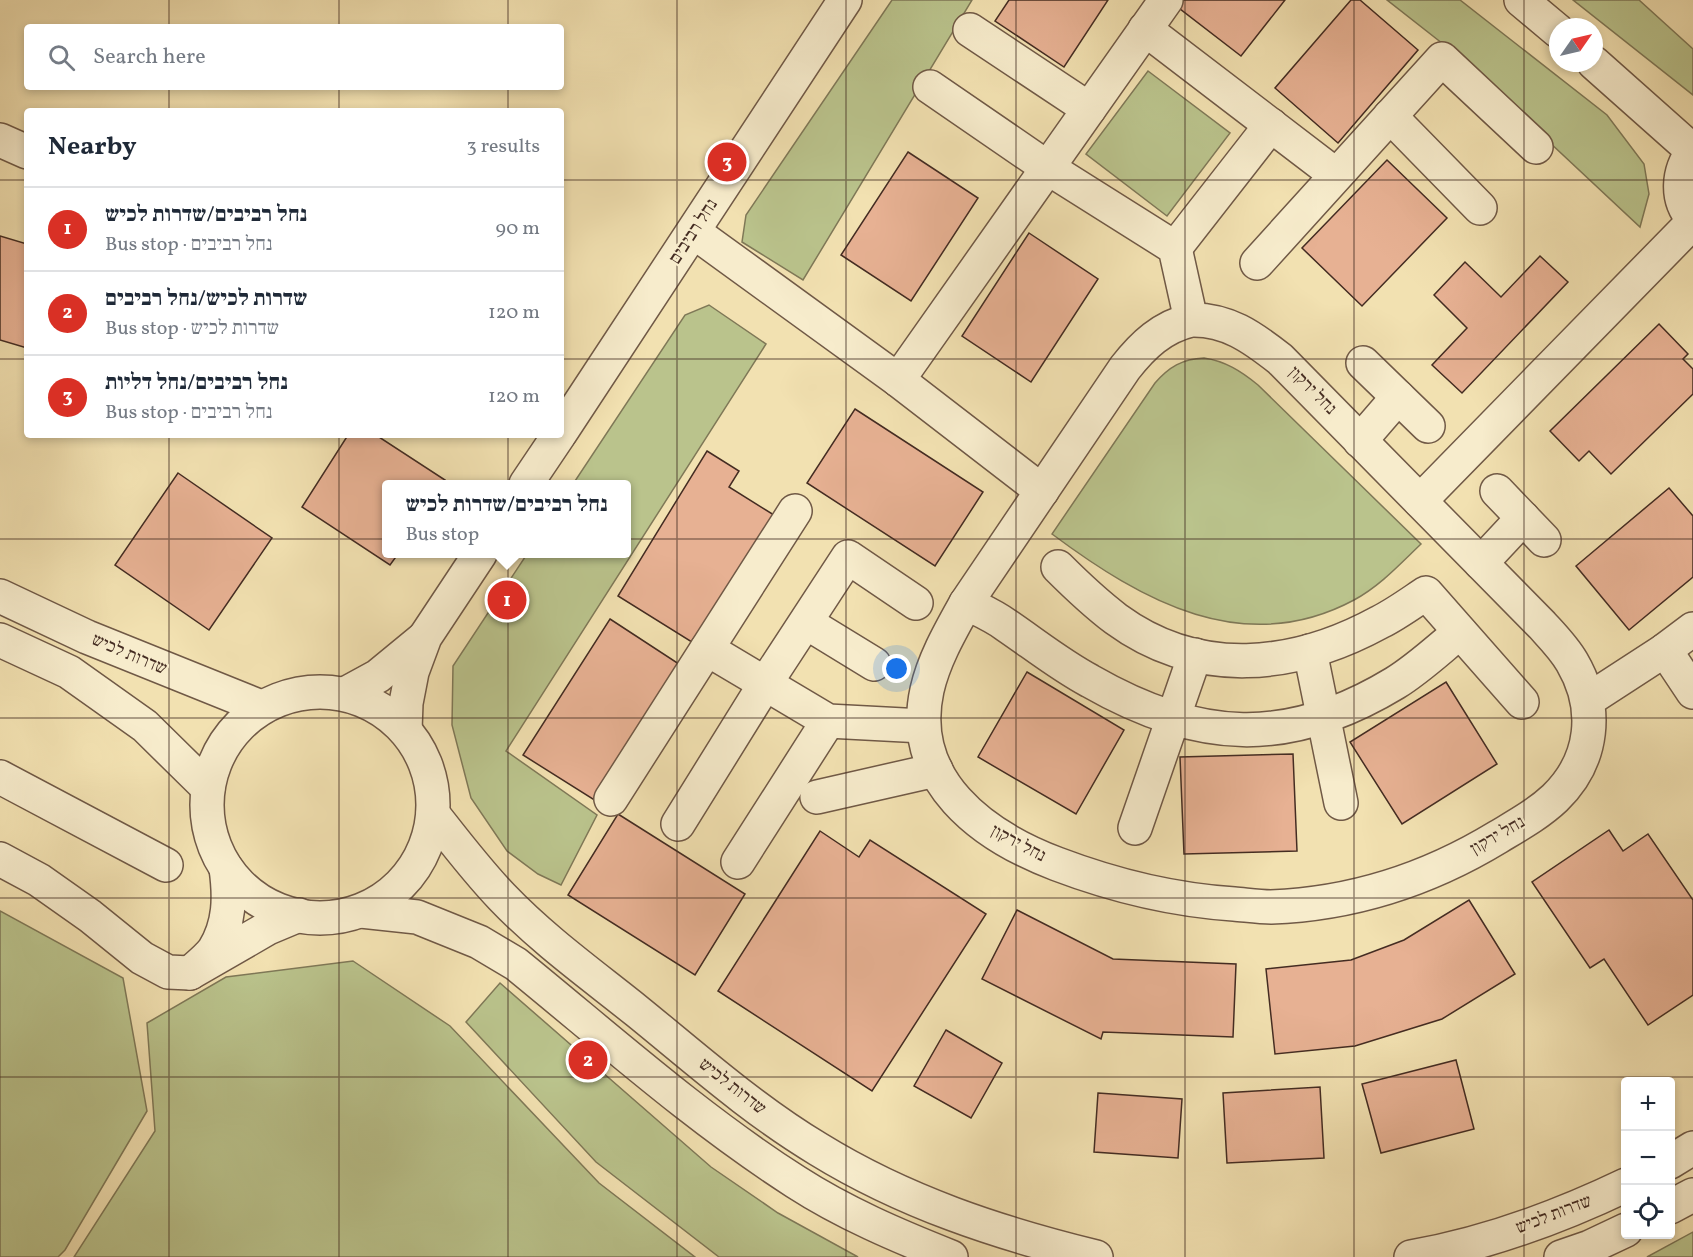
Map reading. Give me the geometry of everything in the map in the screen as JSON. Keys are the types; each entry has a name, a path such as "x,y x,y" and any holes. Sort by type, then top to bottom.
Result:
{"street":[{"path":"898,380 1166,0"},
{"path":"1521,0 1549,23"},
{"name":"נחל רביבים","path":"564,428 694,232 834,4"},
{"path":"1145,29 1336,175"},
{"path":"970,30 1089,109"},
{"path":"1257,263 1442,59 1536,147"},
{"path":"1420,501 1693,220 1683,201 1680,186 1682,171 1693,151 1603,71"},
{"path":"930,87 1048,168 1175,248 1191,320"},
{"path":"1390,116 1480,208"},
{"path":"1175,248 1271,125"},
{"path":"0,140 24,151"},
{"path":"694,232 898,380 1042,491"},
{"name":"נחל ירקון","path":"1191,320 1206,320 1241,331 1260,342 1280,358 1420,501 1558,643 1571,661 1588,700 1589,740 1572,779 1556,798 1534,815 1487,844 1433,872 1384,889 1314,903 1270,907 1204,902 1143,891 1091,877 1036,856 991,832 963,809 944,786 927,751 923,726 927,690 938,658 966,603 1042,491 1137,353 1162,331 1191,320"},
{"path":"1363,363 1428,426"},
{"path":"1360,441 1398,397"},
{"name":"נחל רביבים","path":"529,480 557,438"},
{"path":"1481,563 1534,529 1497,491"},
{"path":"611,799 795,512"},
{"path":"678,824 765,684 848,557 916,603"},
{"path":"405,730 406,704 412,672 425,637 477,558"},
{"path":"1058,567 1117,620 1149,639 1182,652 1217,660 1254,662 1294,656 1335,643 1380,622 1426,593 1522,702"},
{"name":"שדרות לכיש","path":"0,596 108,646 261,707"},
{"path":"966,603 1005,624 1046,654 1089,681 1134,705 1173,719 1231,730 1284,728 1339,713 1397,682 1460,632"},
{"path":"807,623 874,664"},
{"path":"1588,700 1665,650 1693,628"},
{"path":"345,694 378,676 425,637"},
{"path":"0,640 69,672 146,726 208,788"},
{"path":"707,649 828,721 923,726"},
{"path":"1665,650 1693,692"},
{"path":"1310,651 1341,803"},
{"path":"1135,828 1195,655"},
{"path":"361,911 392,893 415,866 428,838 433,814 429,776 420,752 405,730 372,704 345,694 324,692 302,693 280,698 261,707 239,725 221,748 210,774 208,788 207,803 214,846 226,868 257,899 273,908 299,915 326,918 361,911 417,917 479,942 516,964 725,1134 798,1183 886,1231 951,1257"},
{"path":"738,862 828,721"},
{"path":"817,797 936,770"},
{"path":"0,777 166,865"},
{"name":"שדרות לכיש","path":"433,814 503,898 540,932 748,1102 810,1143 903,1195 966,1220 1036,1242 1096,1257"},
{"path":"0,859 39,880 142,957 168,972 190,973 268,928 299,915"},
{"path":"190,973 213,951 226,921 230,899 226,868"},
{"path":"1675,1159 1693,1148"},
{"name":"שדרות לכיש","path":"1411,1257 1447,1251 1524,1228 1575,1209 1621,1187"},
{"path":"1675,1205 1693,1195"},
{"path":"1561,1257 1621,1232"}],"green space":[{"path":"892,0 972,0 803,280 742,242 746,215"},
{"path":"1387,0 1460,0 1549,70 1549,72 1552,72 1607,115 1644,164 1649,194 1640,227 1452,51"},
{"path":"1573,0 1639,0 1693,49 1693,95 1603,24 1603,18 1596,18"},
{"path":"1148,71 1230,133 1167,216 1086,154"},
{"path":"709,305 766,344 631,555 631,480 576,480 685,315"},
{"path":"1204,358 1232,367 1258,385 1421,544 1381,581 1354,600 1313,617 1273,624 1234,623 1195,614 1158,600 1122,581 1052,534 1155,383 1165,372 1176,365"},
{"path":"524,558 629,558 506,751 597,815 561,885 538,874 507,851 471,798 452,725 453,666"},
{"path":"0,911 123,978 147,1111 65,1250 58,1257 0,1257"},
{"path":"353,961 450,1026 599,1183 695,1257 74,1257 155,1131 147,1023 226,977"},
{"path":"500,983 711,1167 778,1213 858,1257 719,1257 596,1162 466,1022"},
{"path":"1693,1232 1693,1257 1647,1257"}],"building":[{"path":"1009,0 1108,0 1064,67 995,21"},
{"path":"1179,0 1285,0 1241,56 1175,5"},
{"path":"1351,0 1360,0 1418,50 1338,143 1275,88"},
{"path":"908,152 978,198 911,301 841,255"},
{"path":"1387,160 1447,218 1362,306 1302,248"},
{"path":"1029,233 1098,279 1031,382 962,336"},
{"path":"0,236 24,243 24,347 0,340"},
{"path":"1540,256 1568,282 1462,393 1432,365 1467,328 1434,295 1465,262 1501,297"},
{"path":"1659,324 1688,354 1683,359 1693,369 1693,394 1611,474 1589,451 1579,461 1550,431"},
{"path":"855,409 983,492 935,566 807,483"},
{"path":"346,438 381,438 445,480 382,480 382,558 395,558 390,565 302,507"},
{"path":"707,451 739,471 729,487 774,515 695,644 618,596"},
{"path":"178,473 272,538 209,630 115,565"},
{"path":"1669,488 1693,516 1693,577 1629,630 1576,566"},
{"path":"610,619 682,666 596,801 523,755"},
{"path":"1027,672 1124,730 1076,814 978,757"},
{"path":"1446,682 1497,764 1402,824 1350,742"},
{"path":"1293,754 1297,851 1184,854 1180,757"},
{"path":"618,814 745,894 695,975 568,895"},
{"path":"1609,830 1623,851 1648,834 1693,900 1693,995 1648,1025 1604,959 1590,968 1532,882"},
{"path":"820,831 859,857 870,840 986,914 872,1091 718,991"},
{"path":"1469,900 1515,974 1442,1019 1355,1046 1275,1054 1266,969 1351,960 1404,940"},
{"path":"1017,910 1113,959 1236,964 1233,1037 1103,1032 1101,1039 982,979"},
{"path":"946,1030 1002,1063 971,1118 914,1086"},
{"path":"1456,1060 1474,1129 1381,1153 1362,1084"},
{"path":"1320,1087 1324,1158 1227,1163 1223,1093"},
{"path":"1098,1093 1182,1099 1178,1158 1094,1152"}],"place":[{"name":"נחל רביבים/נחל דליות","path":"727,162"},
{"name":"נחל רביבים/שדרות לכיש","path":"507,600"},
{"name":"שדרות לכיש/נחל רביבים","path":"588,1060"}]}
